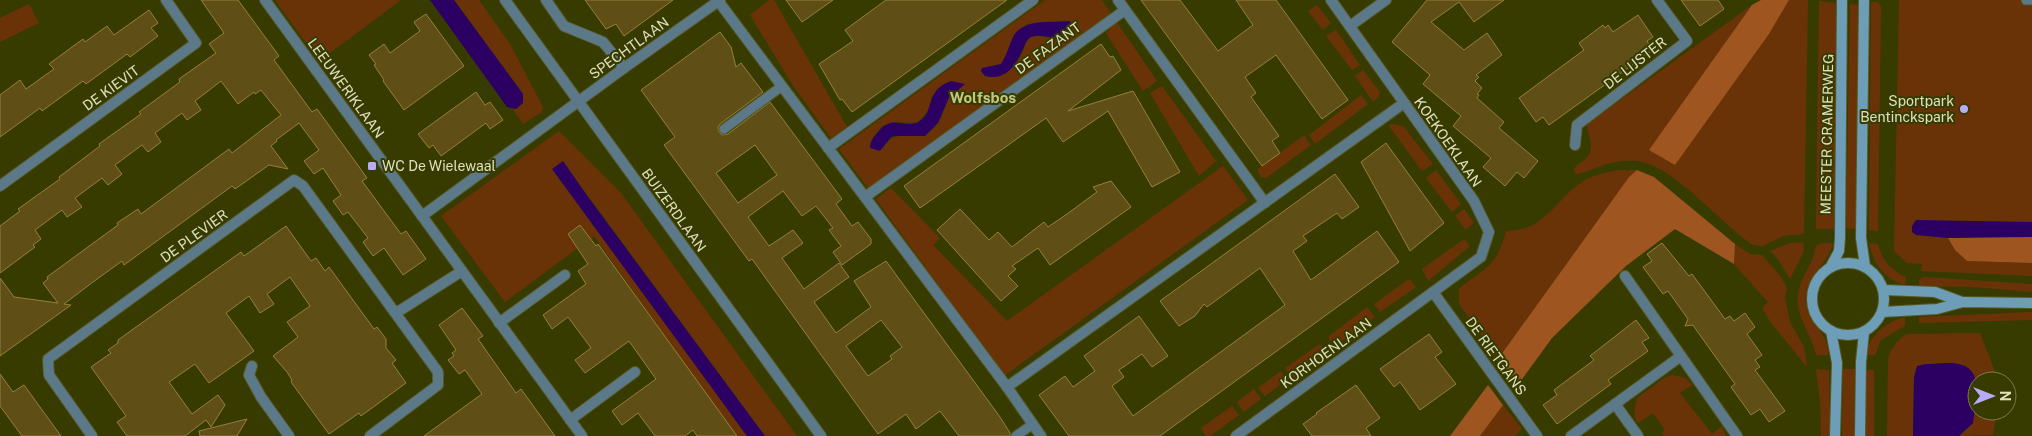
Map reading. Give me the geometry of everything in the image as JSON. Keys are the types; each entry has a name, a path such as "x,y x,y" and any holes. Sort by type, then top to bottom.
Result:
{"main road":[{"name":"MEESTER CRAMERWEG","path":"1831,266 1839,252 1840,238 1842,0"},
{"path":"1864,0 1860,238 1865,266"},
{"path":"1848,262 1865,266 1874,272 1884,290 1885,301 1878,320 1864,332 1847,336 1831,332 1821,323 1814,312 1812,299 1814,286 1821,274 1831,266 1848,262"},
{"path":"1884,290 1935,292 1963,302"},
{"path":"1882,312 1937,308 1963,302 2032,303"},
{"path":"1831,332 1836,363 1835,436"},
{"path":"1860,436 1861,362 1864,332"}],"street":[{"name":"DE KIEVIT","path":"0,186 196,43 166,0"},
{"name":"LEEUWERIKLAAN","path":"265,0 582,436"},
{"name":"BUIZERDLAAN","path":"505,0 821,436"},
{"path":"546,0 564,26 603,42 624,68"},
{"path":"828,148 1033,0"},
{"path":"1118,0 1265,203"},
{"name":"KOEKOEKLAAN","path":"1331,0 1474,202 1489,232 1481,257 1433,292"},
{"path":"1350,26 1386,0"},
{"name":"DE LIJSTER","path":"1575,145 1577,125 1687,41 1657,0"},
{"path":"719,1 1007,387 1041,436"},
{"name":"SPECHTLAAN","path":"578,102 719,1"},
{"name":"DE FAZANT","path":"865,197 1125,10"},
{"path":"422,216 578,102"},
{"path":"1007,387 1404,103"},
{"name":"DE PLEVIER","path":"92,436 49,375 48,359 294,180 303,186 438,372 438,384 370,436"},
{"path":"396,313 462,271"},
{"path":"499,322 566,275"},
{"path":"1625,276 1737,436"},
{"name":"KORHOENLAAN","path":"1236,436 1433,292"},
{"name":"DE RIETGANS","path":"1433,292 1537,436"},
{"path":"1571,436 1681,356"},
{"path":"252,366 249,375 261,397 288,436"},
{"path":"570,420 636,372"},
{"path":"1615,404 1638,436"}],"lane":[{"path":"2026,0 2032,0"},
{"path":"724,129 782,86"},
{"path":"1016,436 1033,424"}],"shaded area":[{"path":"275,0 401,0 319,61"},
{"path":"430,0 454,0 523,94 523,103 516,109 507,107"},
{"path":"454,0 479,0 510,44 543,107 542,112 523,124 512,108 516,109 523,94"},
{"path":"769,0 774,0 847,127 831,138 794,87 750,15"},
{"path":"1045,0 1102,0 1111,13 868,188 839,149","holes":["1070,21 1056,38 1038,36 1029,38 1026,41 1022,55 1003,74 991,77 985,76 981,71 1001,64 1015,35 1027,24","965,84 958,90 951,92 940,120 927,133 894,138 888,141 883,148 873,137 882,126 897,122 917,123 928,111 932,96"]},
{"path":"1761,0 1789,0 1769,34 1675,165 1649,150 1752,5"},
{"path":"1789,0 1808,0 1804,234 1783,236 1763,246 1753,245 1684,186 1655,167 1642,162 1616,162 1578,174 1575,173 1575,167 1586,158 1591,150 1587,126 1590,122 1752,5 1673,117 1675,165 1769,34"},
{"name":"Sportpark Bentinckspark","path":"1899,0 2032,0 2032,237 1916,235 1948,238 1955,250 1967,261 2032,263 2032,276 1921,271 1922,264 1907,263 1894,251"},
{"path":"1819,1 1837,3 1834,229 1816,229"},
{"path":"1871,2 1878,2 1881,7 1878,231 1869,230"},
{"path":"29,4 39,23 0,42 0,18"},
{"path":"1850,4 1859,5 1856,229 1846,228"},
{"path":"1317,5 1331,23 1323,30 1308,11"},
{"path":"1070,21 1071,24 1061,36 1056,38 1031,37 1017,61 1005,74 996,77 985,76 981,71 982,68 1001,64 1014,35 1025,26 1040,22"},
{"path":"1116,21 1157,81 1143,91 1106,33 1110,29 1108,26"},
{"path":"1336,30 1360,65 1352,70 1326,36"},
{"path":"1363,70 1380,92 1373,102 1355,76"},
{"path":"951,81 965,84 951,93 938,123 925,136 895,136 891,137 880,151 870,148 873,139 879,131 889,123 913,124 923,118 937,90 942,85"},
{"path":"1162,86 1216,161 1199,176 1150,93"},
{"path":"1361,95 1368,104 1315,144 1309,135"},
{"path":"1392,124 1403,126 1433,164 1422,171 1389,126"},
{"path":"559,131 621,193 797,436 765,436 563,162 553,169 747,436 736,436 594,236 505,302 441,216"},
{"path":"1304,135 1311,145 1266,178 1261,177 1257,170"},
{"path":"563,161 765,436 747,436 552,169"},
{"path":"1223,166 1248,200 1004,376 876,199 891,188 940,238 933,245 1007,321"},
{"path":"1436,170 1461,204 1452,212 1426,178"},
{"path":"1619,170 1637,170 1629,177 1498,359 1459,304 1459,289 1494,260 1506,231 1519,230 1538,222 1588,178"},
{"path":"1637,170 1654,177 1735,244 1734,264 1675,229 1626,266 1552,338 1517,386 1498,359 1629,177"},
{"path":"1464,209 1474,223 1466,230 1455,216"},
{"path":"1916,220 2032,222 2032,237 1948,238 1916,235 1912,232 1912,226"},
{"path":"2032,237 2032,263 1967,261 1955,250 1948,238"},
{"path":"1464,239 1470,246 1428,281 1422,269"},
{"path":"1803,242 1804,251 1790,279 1777,258 1770,251 1790,243"},
{"path":"1833,243 1827,258 1811,280 1806,294 1808,312 1828,347 1828,355 1816,355 1801,318 1798,295 1801,282 1816,248 1818,244"},
{"path":"1869,243 1878,244 1887,264 1906,277 1905,285 1898,283 1881,270"},
{"path":"1735,244 1750,254 1762,255 1781,277 1787,288 1785,298 1790,322 1804,347 1807,367 1771,323 1762,308 1768,302 1734,264"},
{"path":"1924,277 2032,284 2032,292 1973,287 1919,286 1919,279"},
{"path":"1409,279 1416,287 1380,312 1374,304"},
{"path":"1367,307 1375,317 1334,347 1328,337"},
{"path":"2032,312 2032,320 1919,323 1919,317"},
{"path":"1905,317 1905,326 1881,340 1875,355 1866,355 1871,342 1880,330 1891,322"},
{"path":"1980,333 1995,371 1967,371 1967,418 1914,377 1913,436 1887,436 1888,358 1897,342 1906,334"},
{"path":"1320,344 1327,354 1292,379 1285,368"},
{"path":"1949,363 1962,365 1971,371 1967,371 1967,421 1973,421 1973,423 1959,436 1913,436 1914,377 1917,366"},
{"path":"1816,369 1829,370 1830,436 1821,436 1820,401"},
{"path":"1843,369 1855,369 1854,436 1842,436"},
{"path":"1865,370 1874,370 1874,436 1865,436"},
{"path":"1281,371 1286,380 1265,396 1258,388"},
{"path":"1673,375 1686,378 1692,385 1680,393 1712,434 1722,426 1726,436 1664,436 1662,433 1665,430 1653,413 1638,423 1636,421 1635,408 1637,398 1664,378"},
{"path":"1488,385 1503,405 1480,436 1450,436"},
{"path":"1254,389 1261,399 1244,412 1237,402"},
{"path":"1503,405 1522,429 1515,436 1480,436"},
{"path":"1232,406 1239,415 1210,436 1206,436 1201,428"},
{"path":"1970,421 1995,421 1993,435 1959,436 1973,423"}],"building":[{"path":"201,0 238,0 279,56 274,60 312,112 317,109 367,178 362,181 401,234 406,231 426,259 403,275 384,248 373,256 363,242 368,238 348,212 343,215 333,201 341,195 323,168 314,174 304,161 319,150 299,123 271,146 288,169 269,165 235,189 232,186 124,265 122,261 93,282 64,304 71,305 0,356 0,278 14,297 58,303 43,283 48,279 47,277 118,225 117,223 138,209 141,214 229,149 232,153 281,115 261,90 255,94 254,92 238,104 221,81 195,101 201,110 187,120 182,113 155,133 161,142 148,152 142,145 115,165 122,174 108,185 102,178 75,198 82,207 67,217 62,210 35,230 41,239 33,245 35,247 0,273 0,226 20,211 18,209 60,179 59,177 100,146 99,144 141,114 139,112 180,82 179,79 216,53 209,44 224,33"},
{"path":"585,0 673,0 624,36 616,24 606,29"},
{"path":"786,0 833,0 802,22"},
{"path":"886,0 1007,0 852,112 842,99 840,100 819,64 853,41 845,30"},
{"path":"1141,0 1180,0 1218,51 1253,25 1236,0 1276,0 1348,100 1322,119 1276,55 1245,77 1256,93 1251,97 1279,136 1272,141 1280,153 1262,166"},
{"path":"1427,0 1504,0 1474,22 1459,2 1431,22 1464,50 1487,33 1502,55 1476,75 1479,77 1475,81 1482,88 1477,94 1479,95 1477,98 1504,122 1499,128 1538,161 1524,178 1517,172 1505,186 1483,167 1491,158 1453,126 1461,116 1423,84 1430,75 1392,42"},
{"path":"1681,0 1718,0 1724,9 1700,26"},
{"path":"149,10 158,23 151,28 158,36 130,57 127,54 86,84 83,81 42,111 40,108 0,137 0,95 20,80 26,89 54,69 49,64 83,39 85,42 107,26 114,35"},
{"path":"426,14 464,66 404,110 383,81 374,65 376,64 369,55 384,44 390,53 420,31 414,22"},
{"path":"1638,15 1653,37 1647,41 1653,50 1549,125 1543,117 1536,122 1519,98 1584,50 1579,43 1603,25 1605,28 1608,25 1613,32"},
{"path":"720,32 731,47 736,67 741,63 763,92 720,124 718,127 719,132 722,135 728,134 770,102 842,199 836,204 852,226 858,222 871,239 871,244 842,265 833,252 841,246 829,230 833,228 816,206 802,216 783,191 748,217 769,246 793,230 803,243 782,258 804,289 839,263 849,277 814,302 836,333 871,307 854,281 886,261 1000,417 1010,436 959,436 940,411 916,429 906,414 878,434 752,259 749,261 664,145 675,137 641,90","holes":["755,145 777,175 738,203 716,173","881,320 902,347 890,356 892,359 868,376 846,346"]},
{"path":"1101,44 1110,57 1113,56 1121,70 1068,111 1133,91 1180,172 1152,187 1108,111 1063,142 1046,118 920,208 904,186"},
{"path":"476,92 485,105 490,102 503,120 490,129 486,123 441,156 433,145 429,148 418,134"},
{"path":"1386,143 1444,223 1410,251 1361,162"},
{"path":"1335,174 1359,207 1342,219 1337,213 1303,236 1307,241 1293,251 1311,280 1377,231 1399,262 1160,436 1069,436 1039,395 1065,376 1073,387 1095,371 1084,356 1139,316 1168,356 1152,367 1142,354 1119,370 1124,377 1112,386 1133,416 1285,305 1260,268 1207,307 1204,304 1195,316 1179,326 1160,301"},
{"path":"1111,181 1131,207 1050,265 1038,248 1012,266 1016,269 1008,276 1018,286 1001,301 937,230 960,209 989,240 998,232 1012,247 1044,222 1048,227 1097,192 1093,187"},
{"path":"580,225 596,246 598,244 737,436 697,436 693,430 685,436 655,436 638,413 622,425 612,411 656,379 629,341 585,373 575,360 591,348 568,317 552,329 543,315 586,284 578,271 588,264 568,234"},
{"path":"286,226 311,261 316,258 325,271 329,267 374,329 377,327 386,339 386,348 396,360 392,363 406,383 361,416 359,413 329,434 291,382 292,380 287,372 273,356 298,337 287,322 310,306 290,277 267,294 274,304 260,313 249,296 226,313 254,351 209,383 195,364 169,382 192,414 218,395 225,405 211,427 206,420 185,436 127,436 117,422 126,416 91,367 111,353 108,350 118,343 118,340 241,252 244,256"},
{"path":"1662,243 1689,276 1692,274 1725,319 1730,316 1734,321 1745,313 1755,327 1747,334 1762,355 1755,360 1760,367 1755,370 1785,411 1769,422 1760,409 1751,415 1731,387 1735,384 1693,325 1685,326 1688,319 1668,291 1663,294 1643,267 1652,261 1647,254"},
{"path":"462,308 483,336 478,339 516,393 521,389 555,436 424,436 482,394 465,370 459,374 448,360 454,356 452,353 456,350 439,325"},
{"path":"1636,320 1649,338 1642,342 1648,351 1608,380 1611,384 1557,424 1543,405 1557,395 1554,390 1594,360 1590,356"},
{"path":"1429,334 1442,352 1435,357 1456,384 1420,410 1400,382 1394,387 1380,369"},
{"path":"0,374 13,392 24,385 61,436 22,436 0,406"},
{"path":"1356,385 1380,418 1366,428 1371,436 1312,436 1303,424"},
{"path":"247,419 237,436 200,436 199,431"}],"place":[{"name":"Sportpark Bentinckspark","path":"1964,109"},
{"name":"WC De Wielewaal","path":"372,166"}],"district":[{"name":"Wolfsbos","path":"983,97"}]}
